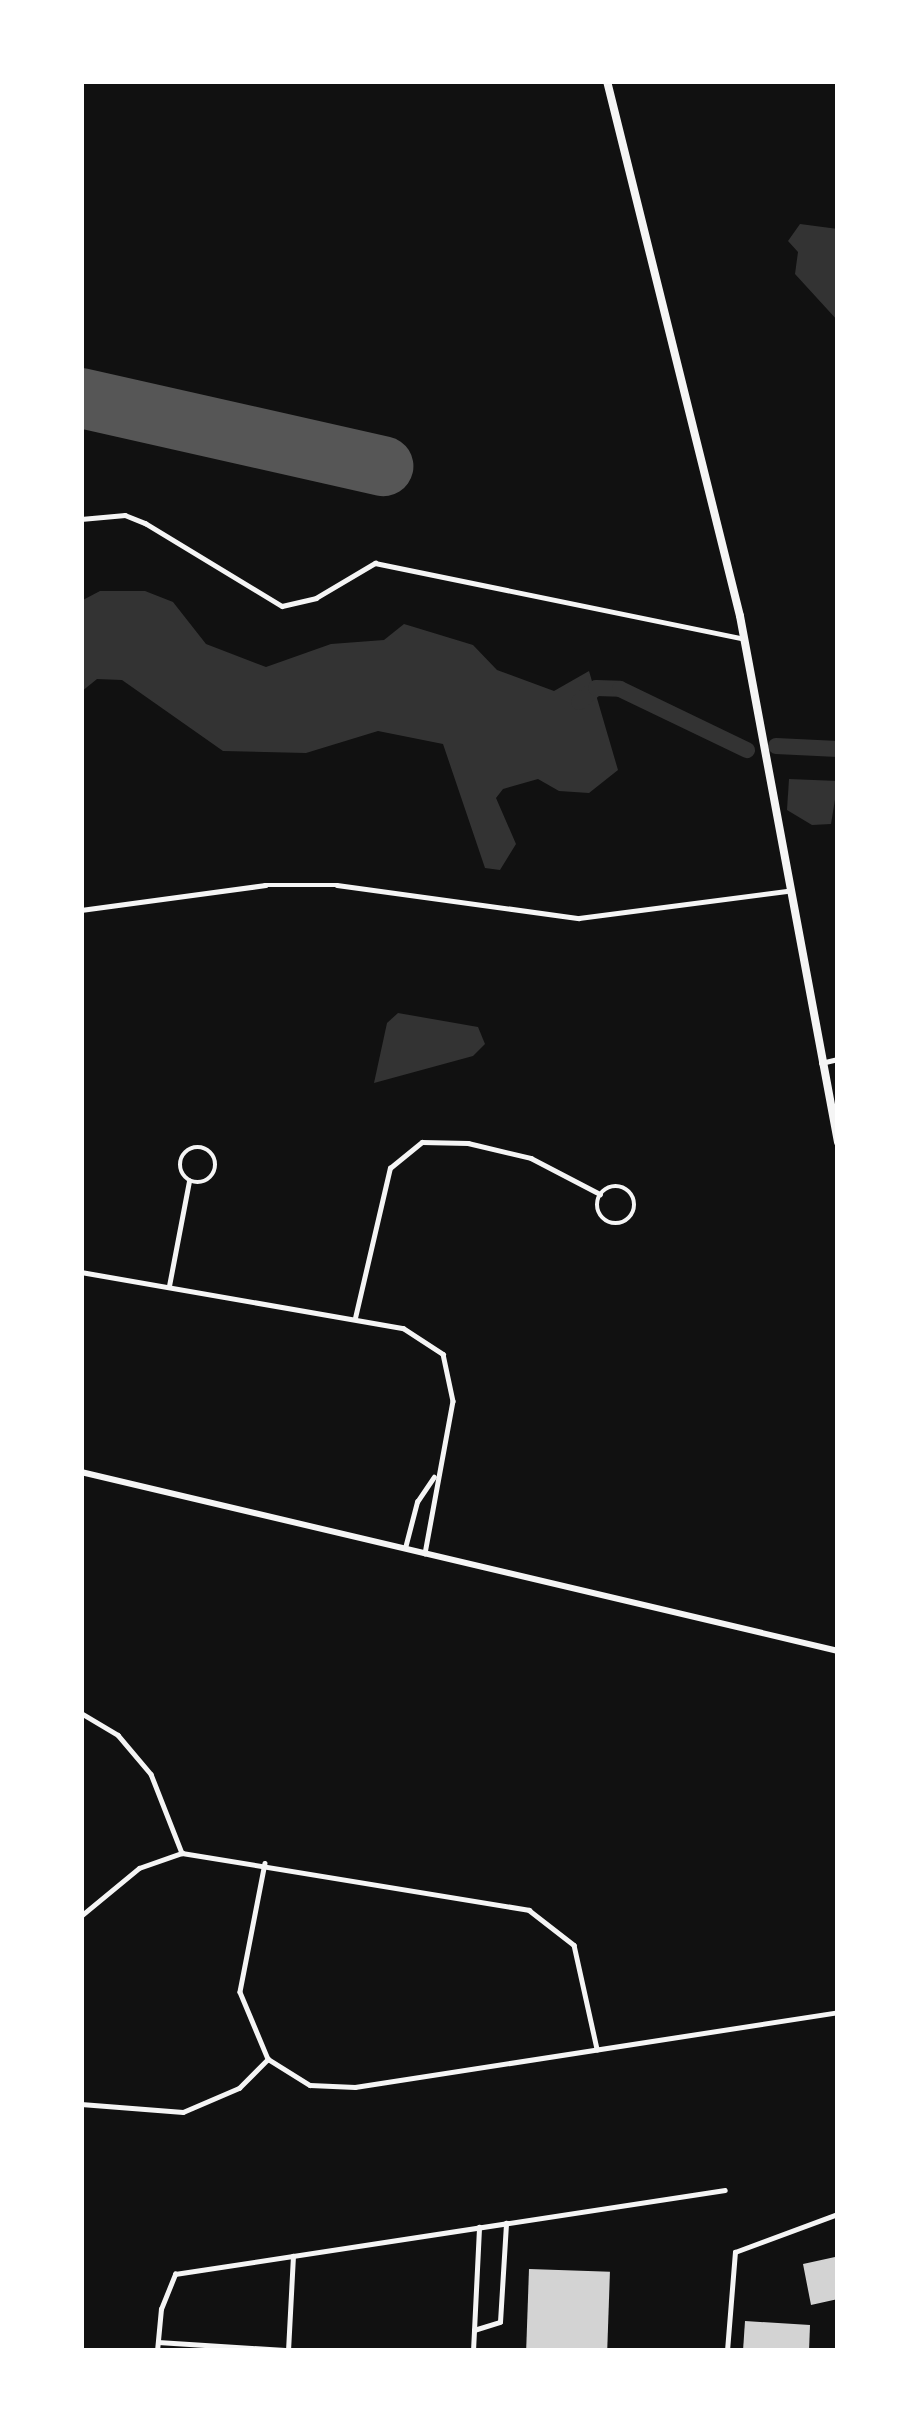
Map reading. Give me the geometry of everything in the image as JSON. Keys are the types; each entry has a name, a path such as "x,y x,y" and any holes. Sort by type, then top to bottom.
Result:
{"main road":[{"path":"607,81 744,638 786,891 838,1142"}],"street":[{"path":"81,519 125,515 146,523 282,606 316,598 375,563 744,638"},
{"path":"81,910 265,885 337,885 579,918 786,891"},
{"path":"821,1063 838,1059"},
{"path":"355,1318 390,1168 422,1142 531,1157 599,1195 606,1221 633,1213 628,1190 616,1185 599,1195"},
{"path":"169,1286 189,1181 181,1160 205,1148 214,1173 189,1181"},
{"path":"81,1271 403,1328 443,1354 453,1401 425,1553"},
{"path":"81,1472 838,1651"},
{"path":"405,1548 416,1502 437,1472"},
{"path":"81,1713 118,1735 151,1774 182,1853"},
{"path":"81,1916 139,1868 182,1853 265,1863 386,1892 500,1904 555,1924 574,1945 586,1979 597,2049"},
{"path":"265,1863 240,1993 268,2059 310,2085 355,2086 838,2012"},
{"path":"81,2104 183,2112 239,2088 268,2059"},
{"path":"158,2351 176,2274 725,2190"},
{"path":"728,2351 735,2252 838,2214"},
{"path":"474,2330 500,2323 506,2223"},
{"path":"473,2351 479,2227"},
{"path":"288,2350 293,2256"},
{"path":"158,2342 301,2351"}],"shaded area":[{"path":"800,224 838,229 838,321 795,274 798,252 788,241"},
{"path":"100,591 145,591 173,602 206,644 266,667 331,644 384,640 404,624 473,645 497,670 554,691 589,671 618,770 589,793 559,791 538,779 503,789 496,798 516,844 500,870 485,868 443,744 378,731 306,753 223,751 122,680 97,679 81,692 81,601"},
{"path":"789,779 838,781 831,824 812,825 787,810"},
{"path":"398,1013 478,1027 485,1044 473,1056 374,1083 387,1023"}],"building":[{"path":"838,2245 838,2299 811,2305 803,2264 835,2257"},
{"path":"529,2269 610,2272 607,2351 526,2349"},
{"path":"745,2321 810,2325 809,2351 743,2351"}],"waterway":[{"path":"579,702 596,688 620,689 747,750"},
{"path":"776,746 838,749"}],"runway":[{"path":"81,398 383,466"}]}
